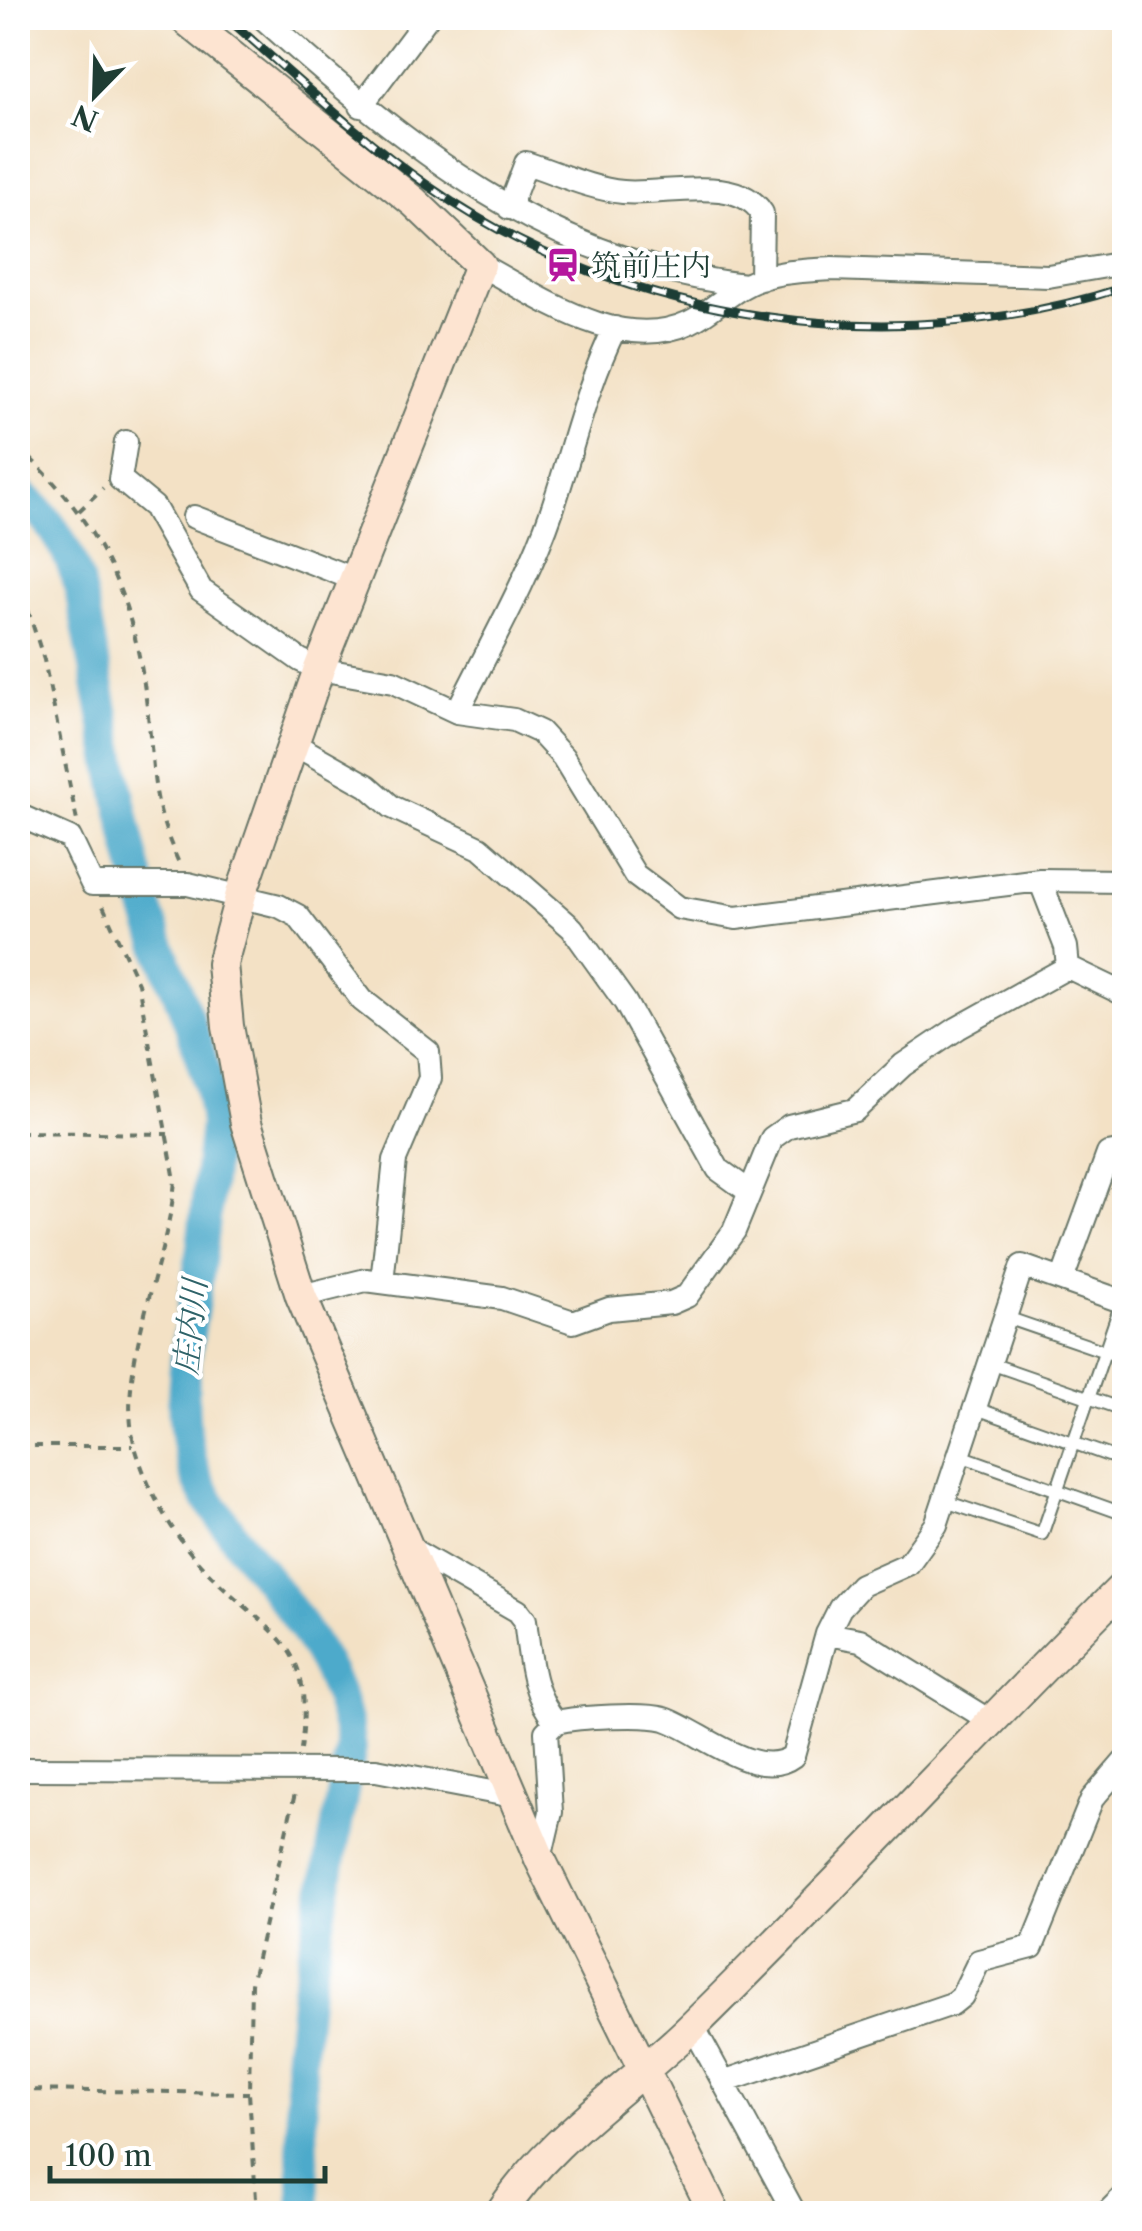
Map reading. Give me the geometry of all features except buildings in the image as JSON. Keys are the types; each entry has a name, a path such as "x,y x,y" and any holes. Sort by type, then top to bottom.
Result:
{"street":[{"path":"184,18 414,202 480,265 568,313 615,328 662,331 687,324 753,282"},
{"path":"263,18 361,106 430,158 509,208 601,251 667,273 753,282 832,268 1048,276 1124,262"},
{"path":"361,106 419,20"},
{"path":"509,208 526,163 620,192 727,191 744,196 762,213 753,282"},
{"path":"480,265 319,669 241,894 222,964 228,1026 246,1123 301,1296 540,1859 715,2214"},
{"path":"458,712 531,564 591,376 615,328"},
{"path":"126,442 120,480 154,507 201,590 319,669 393,682 458,712 514,720 540,732 563,757 635,875 679,908 736,918 1040,880 1124,881"},
{"path":"194,516 354,580"},
{"path":"292,743 368,786 392,807 480,848 572,928 625,1002 718,1169 747,1190"},
{"path":"18,814 54,828 78,849 98,885 188,884 241,894 298,916 362,1000 428,1052 430,1078 395,1160 382,1282"},
{"path":"1040,880 1066,947 1068,967"},
{"path":"301,1296 366,1280 502,1298 573,1322 609,1309 671,1304 687,1296 734,1231 747,1190 772,1138 789,1126 855,1110 916,1056 1068,967"},
{"path":"1068,967 1124,994"},
{"path":"1062,1280 1108,1154 1124,1151"},
{"path":"540,1859 551,1812 546,1732 556,1722 662,1718 728,1752 783,1763 793,1756 827,1634 840,1608 860,1585 908,1564 936,1525 1022,1266 1123,1301"},
{"path":"408,1548 518,1611 524,1620 535,1687 543,1708 556,1722"},
{"path":"500,2214 517,2189 559,2145 693,2026 1124,1586"},
{"path":"827,1634 860,1640 989,1720"},
{"path":"723,2082 952,2004 962,1996 980,1961 1032,1947 1092,1798 1124,1762"},
{"path":"18,1769 376,1770 513,1796"},
{"path":"693,2026 795,2214"},
{"path":"1106,2214 1124,2196"}],"lane":[{"path":"944,1501 1042,1534 1123,1301"},
{"path":"1005,1317 1124,1358"},
{"path":"990,1363 1124,1410"},
{"path":"975,1408 1124,1461"},
{"path":"959,1455 1124,1514"}],"path":[{"path":"18,82 31,18"},
{"path":"18,447 58,483 80,511 115,575 137,636 153,797 188,884"},
{"path":"80,511 110,481 120,480"},
{"path":"18,579 44,660 77,812 78,849"},
{"path":"98,885 138,983 176,1180 173,1212 134,1363 134,1446 163,1516 186,1549 220,1584 267,1622 296,1665 306,1709 301,1772 251,1984 249,2093 258,2214"},
{"path":"18,1132 168,1134"},
{"path":"18,1446 134,1446"},
{"path":"18,2090 249,2093"}],"waterway":[{"name":"庄内川","path":"18,492 55,532 78,581 134,861 211,1096 215,1125 184,1375 185,1428 190,1454 212,1505 294,1615 324,1664 345,1718 351,1748 307,1989 300,2061 305,2214"}],"railway":[{"path":"227,18 352,127 430,187 507,234 589,271 676,299 765,316 857,324 948,322 1037,310 1124,287"}],"place":[{"name":"筑前庄内","path":"563,265"}]}
